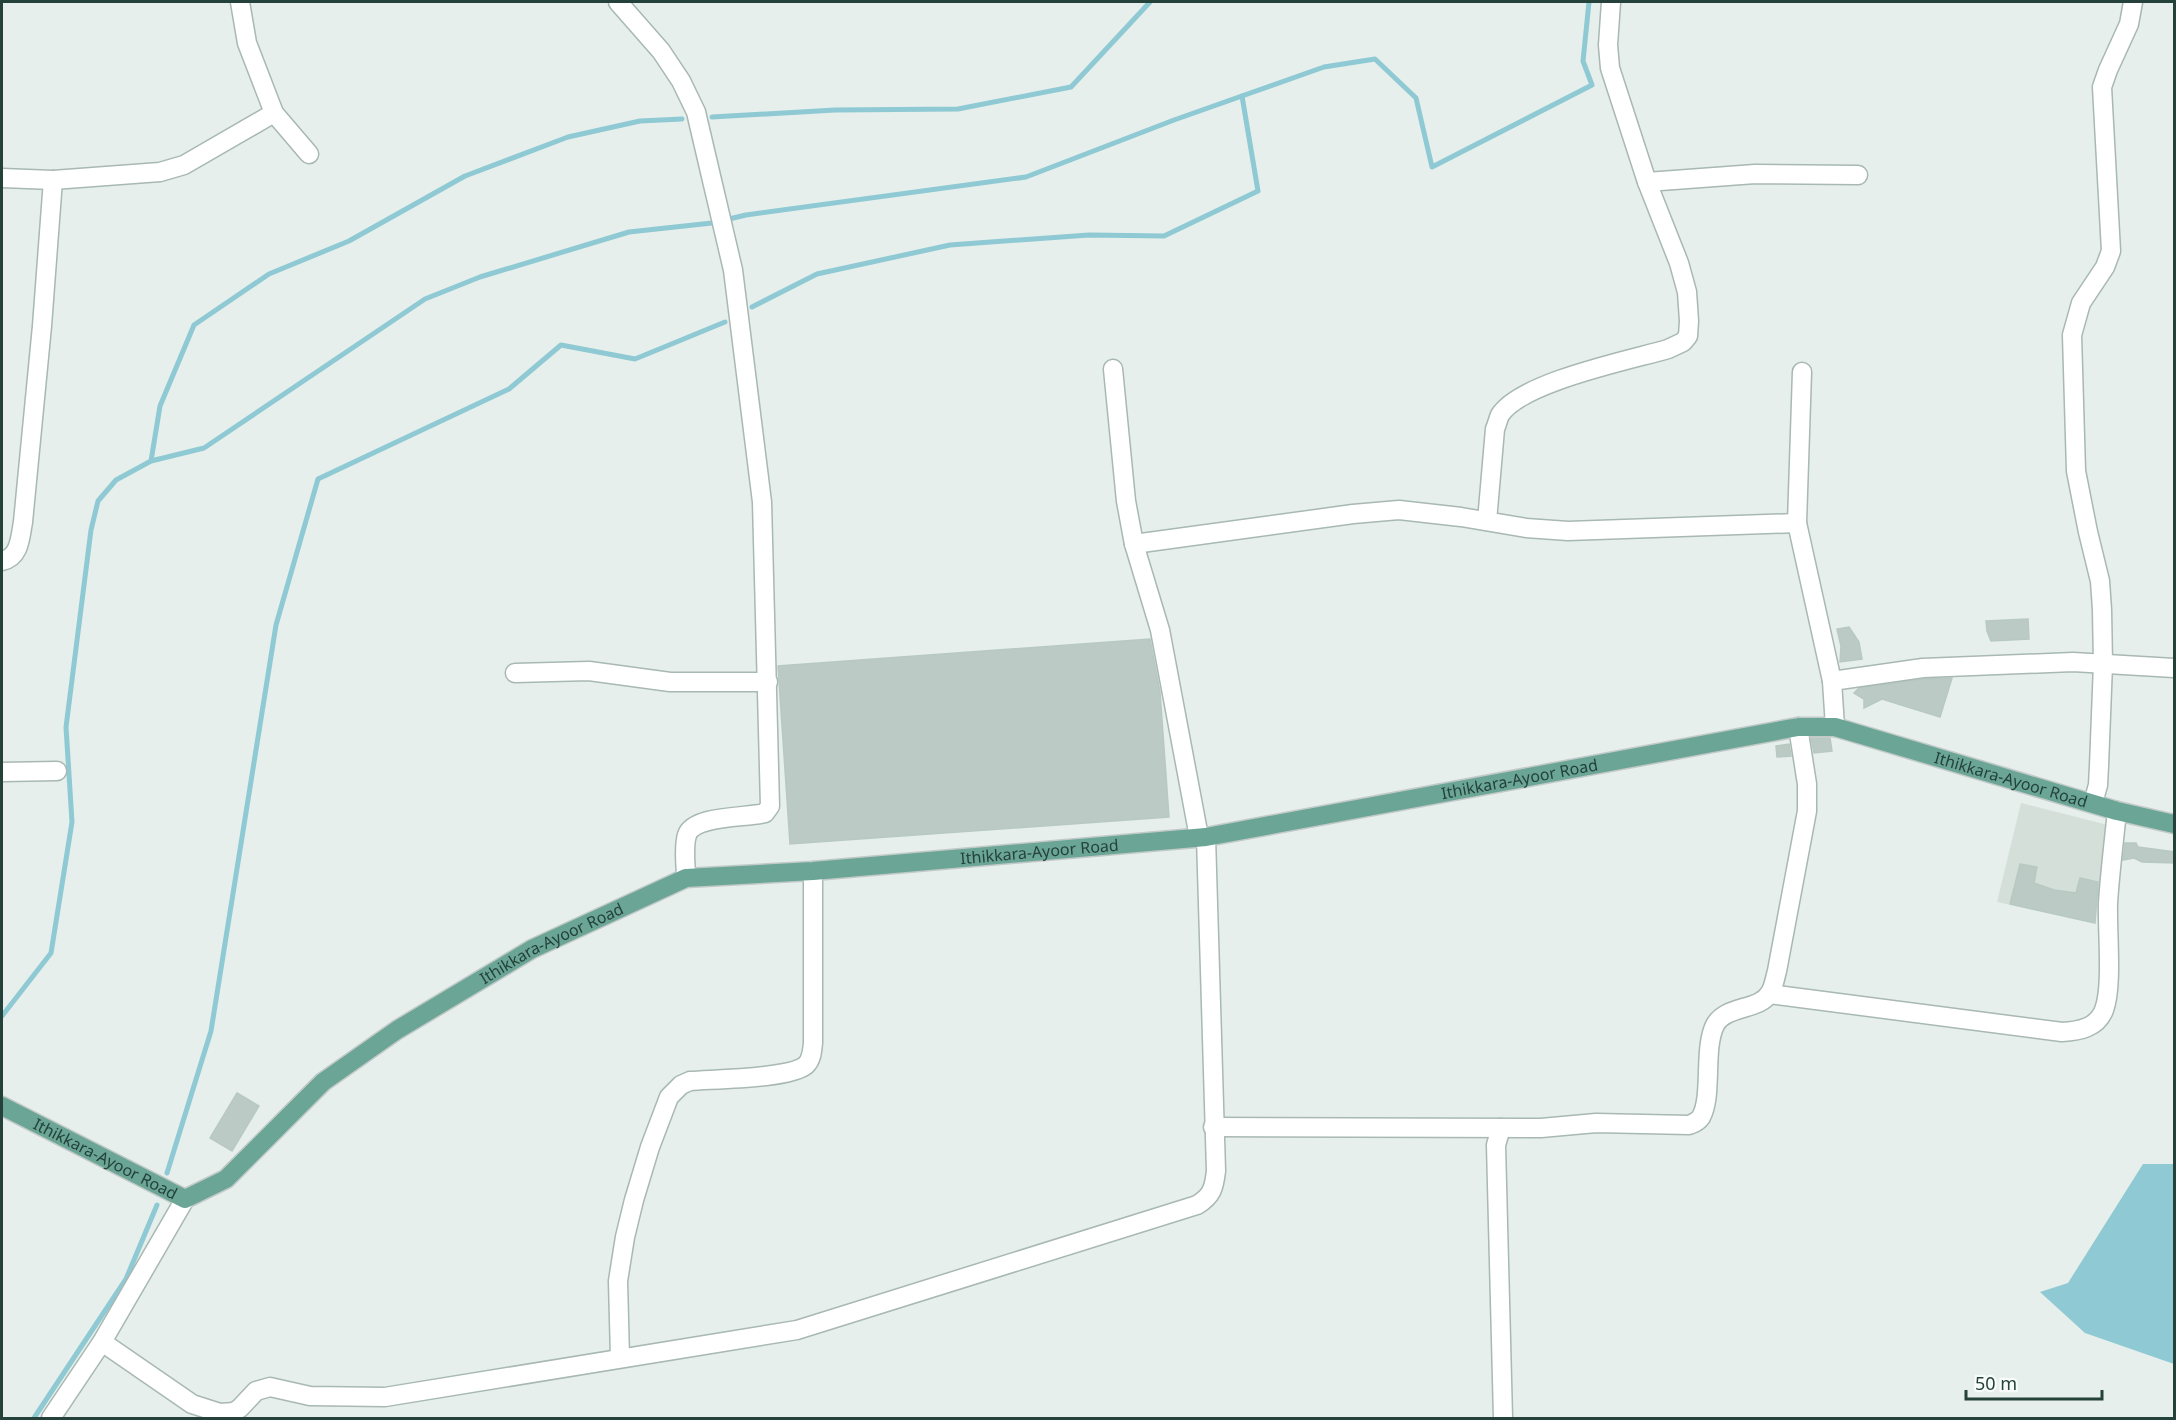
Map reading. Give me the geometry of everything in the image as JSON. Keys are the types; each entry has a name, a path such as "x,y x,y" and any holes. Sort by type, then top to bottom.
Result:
{"main road":[{"name":"Ithikkara-Ayoor Road","path":"2,1106 185,1199 226,1179 322,1082 397,1030 532,949 686,878 813,871 1203,837 1798,727 1835,727 2117,811 2175,824"}],"street":[{"path":"240,2 248,43 274,113 309,154"},
{"path":"618,2 661,51 681,81 696,112 733,270 762,502 771,806 765,813 707,820 692,828 687,834 686,878"},
{"path":"1486,521 1495,429 1500,415 1522,397 1551,382 1668,349 1683,342 1688,336 1687,292 1682,273 1647,182 1610,68 1608,45 1611,2"},
{"path":"2093,803 2099,766 2103,664 2100,581 2076,471 2072,335 2081,303 2099,277 2111,251 2102,87 2129,24 2133,2"},
{"path":"2,178 53,180 160,172 184,165 274,113"},
{"path":"1647,182 1755,174 1858,174"},
{"path":"2,561 13,556 18,549 23,522 42,326 53,180"},
{"path":"102,1342 192,1404 220,1413 234,1412 256,1391 270,1387 310,1396 385,1397 797,1330 1197,1205 1209,1198 1214,1187 1216,1171 1203,837 1160,630 1134,544 1126,501 1113,369"},
{"path":"1802,372 1797,524 1832,681 1835,727"},
{"path":"1134,544 1353,514 1399,510 1526,528 1568,531 1797,524"},
{"path":"1832,681 1923,668 2073,662 2175,668"},
{"path":"515,673 589,671 670,682 768,682"},
{"path":"1213,1127 1541,1128 1596,1123 1689,1125 1698,1121 1702,1116 1711,1040 1716,1025 1723,1017 1762,1001 1769,994 1778,971 1807,811 1807,784 1798,727"},
{"path":"2,772 57,771"},
{"path":"1769,994 2062,1032 2079,1031 2096,1022 2104,1010 2107,987 2108,903 2117,811"},
{"path":"620,1358 618,1281 625,1237 650,1147 669,1097 681,1085 690,1081 785,1074 806,1065 811,1056 813,1043 813,871"},
{"path":"1501,1128 1496,1145 1503,1419"},
{"path":"51,1419 102,1342 185,1199"}],"shaded area":[{"path":"2021,803 2108,825 2095,923 1997,902"}],"water":[{"path":"2143,1164 2174,1164 2174,1364 2085,1333 2040,1292 2068,1283"}],"building":[{"path":"2028,619 2029,639 1991,641 1986,621"},
{"path":"1849,627 1859,642 1862,659 1840,662 1841,646 1837,629"},
{"path":"1150,639 1160,692 1169,817 790,844 778,666"},
{"path":"1952,678 1940,717 1882,699 1864,708 1864,699 1854,693 1859,688 1924,679"},
{"path":"1811,738 1830,738 1832,751 1814,753"},
{"path":"1789,744 1791,756 1777,757 1776,746"},
{"path":"2125,843 2136,843 2138,847 2175,852 2175,863 2142,862 2134,858 2123,860"},
{"path":"2020,864 2037,867 2034,883 2054,890 2076,893 2080,878 2098,882 2095,923 2010,904"},
{"path":"237,1093 259,1106 232,1151 210,1138"}],"waterway":[{"path":"712,117 835,110 958,109 1071,87 1150,2"},
{"path":"2,1016 51,953 72,822 66,727 91,530 98,501 116,480 151,461 204,448 425,299 480,277 629,232 712,223 746,215 1026,177 1174,120 1324,67 1375,59 1416,98 1432,167 1592,85 1583,61 1589,2"},
{"path":"752,307 817,274 950,245 1089,235 1164,236 1258,191 1242,96"},
{"path":"151,461 160,406 194,325 269,274 349,241 465,176 568,137 640,121 682,119"},
{"path":"167,1173 211,1031 276,625 318,479 509,389 561,345 635,359 725,322"},
{"path":"34,1418 126,1279 157,1205"}]}
